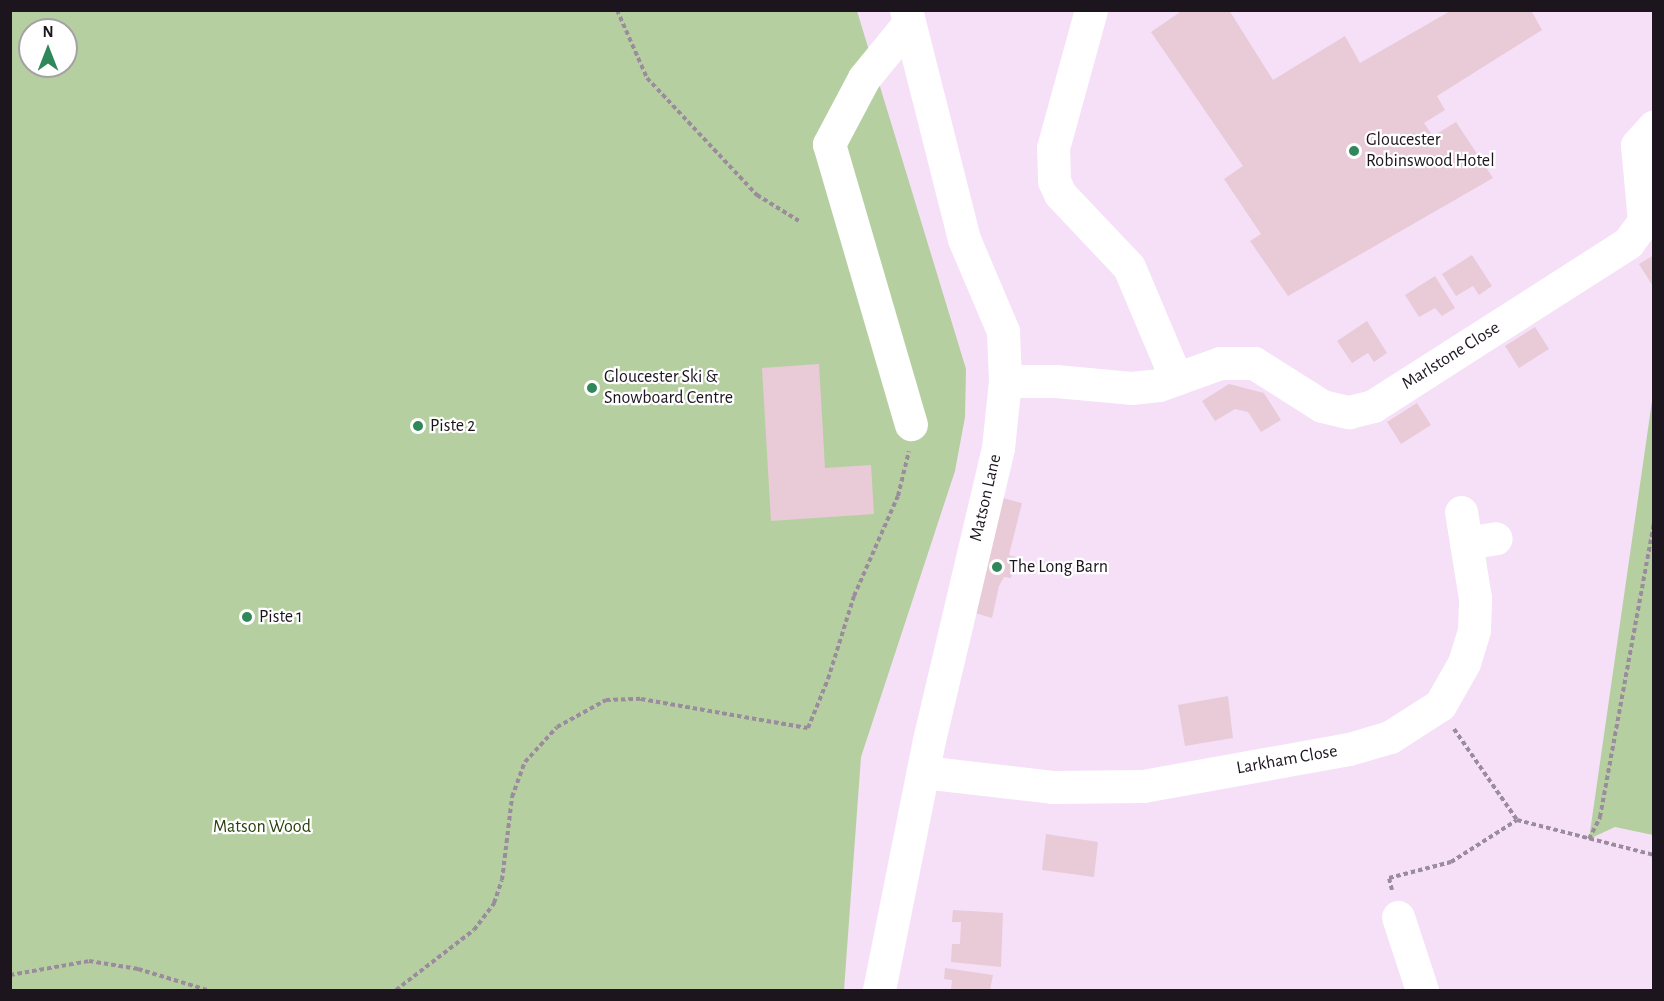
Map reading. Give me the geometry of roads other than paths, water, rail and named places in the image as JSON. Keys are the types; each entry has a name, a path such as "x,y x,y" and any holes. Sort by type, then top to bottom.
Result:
{"street":[{"path":"1091,10 1053,148 1054,181 1060,194 1129,267 1176,378"},
{"path":"907,17 864,78 829,144 911,424"},
{"name":"Matson Lane","path":"879,990 923,772 998,448 1005,381 1003,332 964,239 907,17"},
{"name":"Marlstone Close","path":"1005,381 1056,381 1131,388 1159,385 1220,363 1254,363 1322,406 1349,412 1373,405 1628,243 1644,221 1649,198 1637,175 1637,145 1653,126"},
{"name":"Larkham Close","path":"923,772 1052,787 1143,786 1349,749 1390,737 1440,705 1464,663 1474,630 1475,531"},
{"path":"1398,917 1422,990"}],"place":[{"name":"Gloucester Robinswood Hotel","path":"1354,151"},
{"name":"Gloucester Ski & Snowboard Centre","path":"592,388"},
{"name":"Piste 2","path":"418,426"},
{"name":"The Long Barn","path":"997,567"},
{"name":"Piste 1","path":"247,617"}],"park label":[{"name":"Matson Wood","path":"262,827"}]}
